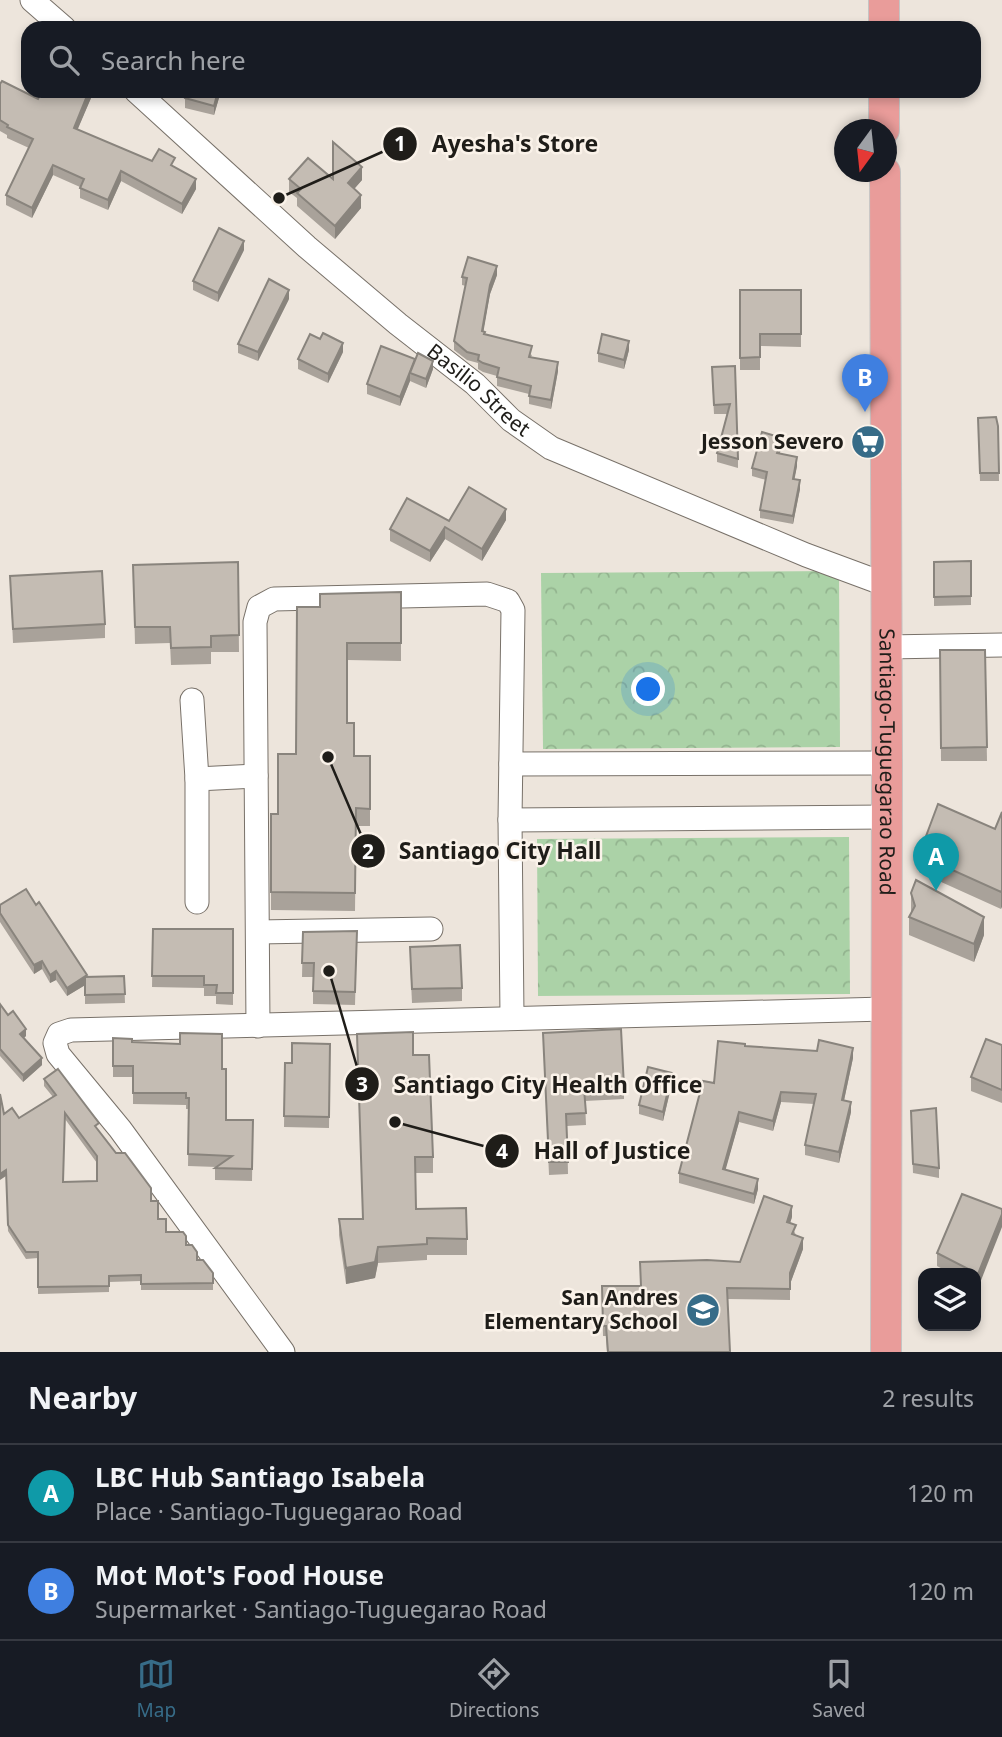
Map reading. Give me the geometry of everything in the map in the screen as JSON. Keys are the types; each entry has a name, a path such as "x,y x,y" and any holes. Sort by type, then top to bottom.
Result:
{"main road":[{"path":"884,0 884,21"},
{"path":"884,98 884,119"},
{"name":"Santiago-Tuguegarao Road","path":"885,182 886,1352"}],"street":[{"path":"32,0 56,21"},
{"name":"Basilio Street","path":"144,98 307,247 398,324 475,384 511,420 551,448 806,555 887,584"},
{"path":"258,1026 255,622 260,607 274,599 487,594 508,601 513,610 510,764 512,1017"},
{"path":"886,647 1002,645"},
{"path":"192,700 197,779 197,902"},
{"path":"510,764 887,763"},
{"path":"197,779 256,776"},
{"path":"510,820 886,817"},
{"path":"258,932 431,929"},
{"path":"283,1352 120,1129 58,1054 56,1038 63,1031 885,1009"}],"green space":[{"path":"839,571 840,747 543,749 541,573"},
{"path":"849,837 850,994 538,996 537,839"}],"building":[{"path":"2,81 21,90 21,98 86,98 74,128 152,161 159,149 175,158 171,165 196,179 182,204 121,171 108,200 80,188 84,179 53,165 32,208 6,195 33,139 7,127 8,125 0,120"},
{"path":"185,98 216,98 214,106"},
{"path":"333,142 362,167 348,183 361,195 335,226 297,193 301,189 289,179 308,158 333,179"},
{"path":"219,228 244,241 218,293 193,281"},
{"path":"468,257 497,266 490,285 482,331 484,334 532,346 529,357 558,362 551,400 529,396 531,386 497,377 499,368 478,360 479,355 467,352 454,341 467,278 462,277"},
{"path":"269,279 289,290 258,352 238,344"},
{"path":"740,290 801,290 801,334 760,334 760,357 740,358"},
{"path":"323,333 343,343 328,374 298,359 310,334 320,339"},
{"path":"602,334 629,341 624,360 598,353"},
{"path":"381,346 415,359 400,397 367,384"},
{"path":"418,353 433,361 426,379 410,373"},
{"path":"735,366 738,459 717,453 730,404 714,405 712,367"},
{"path":"996,417 999,473 980,473 978,418"},
{"path":"762,432 782,438 777,453 797,457 793,479 800,480 793,516 760,510 767,472 752,468"},
{"path":"469,487 506,509 482,549 445,527 430,551 390,529 407,498 449,521"},
{"path":"971,561 971,596 934,597 934,562"},
{"path":"238,562 239,635 211,636 211,647 171,648 170,627 135,627 133,565"},
{"path":"102,571 105,624 13,629 10,576"},
{"path":"401,592 401,643 347,643 347,723 354,723 354,756 370,756 370,809 356,808 355,893 271,892 271,814 278,814 278,754 296,754 297,607 320,607 320,594"},
{"path":"940,650 985,650 987,747 941,748"},
{"path":"938,804 995,829 1002,812 1001,892 919,855"},
{"path":"916,880 984,917 974,944 909,917 915,906 911,893"},
{"path":"26,889 36,905 39,902 87,975 67,988 56,971 50,975 42,961 34,965 0,913 0,905"},
{"path":"153,929 233,929 233,993 216,993 217,985 204,985 204,976 152,976"},
{"path":"357,931 355,992 313,991 314,963 302,963 303,932"},
{"path":"460,945 462,988 412,989 410,947"},
{"path":"124,976 125,994 85,995 85,977"},
{"path":"0,1004 8,1015 13,1011 26,1029 20,1034 42,1058 23,1075 0,1049"},
{"path":"621,1029 624,1087 584,1089 586,1113 566,1114 568,1162 549,1162 543,1033"},
{"path":"413,1032 413,1055 429,1055 433,1157 415,1157 416,1209 466,1208 467,1239 427,1238 427,1244 378,1247 375,1262 346,1268 339,1219 363,1219 357,1034"},
{"path":"180,1033 222,1034 222,1069 226,1069 226,1120 253,1120 252,1169 215,1168 232,1156 188,1154 189,1098 186,1098 186,1093 133,1093 133,1066 113,1066 113,1038 132,1039 132,1042 180,1044"},
{"path":"986,1039 1002,1045 1002,1090 971,1077"},
{"path":"819,1040 853,1048 842,1100 851,1102 839,1152 805,1145 816,1094 781,1092 773,1121 739,1112 723,1169 758,1179 754,1194 679,1173 703,1081 714,1083 718,1041 745,1046 817,1051"},
{"path":"292,1043 330,1044 329,1117 284,1116 285,1063 292,1063"},
{"path":"648,1067 672,1073 663,1112 639,1105"},
{"path":"58,1069 99,1123 95,1126 116,1153 125,1153 151,1188 151,1201 158,1201 158,1219 166,1219 166,1232 183,1232 186,1245 192,1245 197,1252 197,1260 203,1260 213,1273 213,1283 141,1284 141,1275 109,1276 109,1286 38,1287 38,1252 26,1252 8,1225 6,1170 0,1174 0,1094 4,1114 12,1108 19,1118 56,1095 44,1079","holes":["65,1113 97,1156 97,1181 63,1182"]},
{"path":"936,1108 939,1168 913,1164 911,1111"},
{"path":"962,1194 1002,1209 980,1268 966,1268 937,1253"},
{"path":"764,1196 792,1206 787,1222 796,1225 792,1234 803,1238 790,1273 790,1289 727,1288 730,1352 608,1352 606,1326 603,1326 602,1286 641,1286 640,1262 740,1262"}],"place":[{"name":"Ayesha's Store","path":"279,198"},
{"name":"Mot Mot's Food House","path":"865,412"},
{"name":"Jesson Severo","path":"868,442"},
{"name":"Santiago City Hall","path":"328,757"},
{"name":"LBC Hub Santiago Isabela","path":"936,891"},
{"name":"Santiago City Health Office","path":"329,971"},
{"name":"Hall of Justice","path":"395,1122"},
{"name":"San Andres Elementary School","path":"703,1310"}]}
